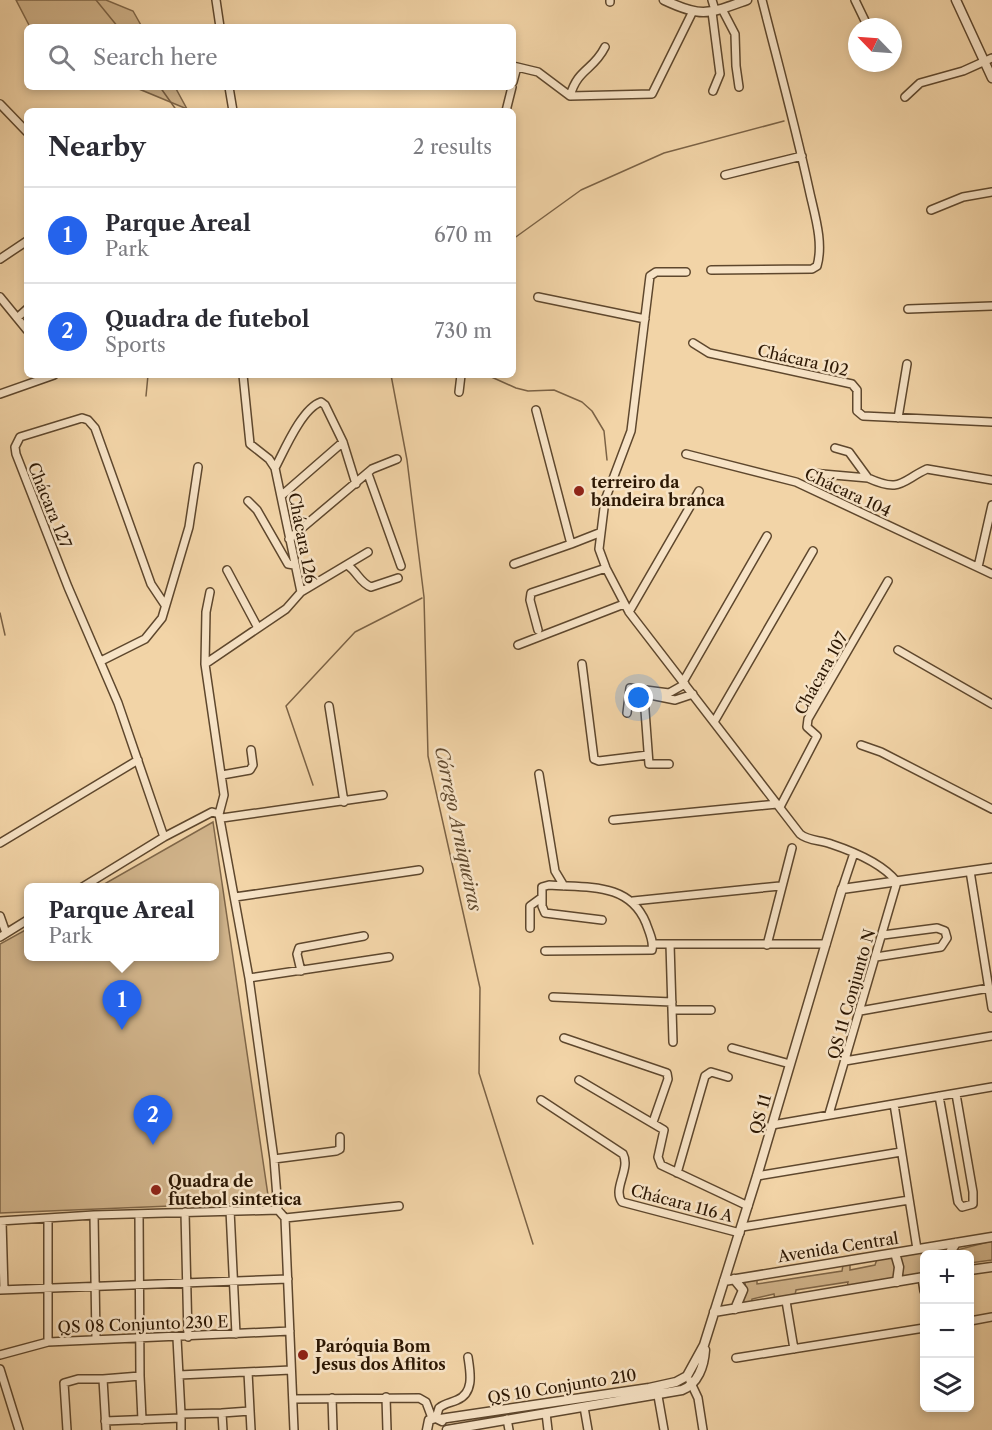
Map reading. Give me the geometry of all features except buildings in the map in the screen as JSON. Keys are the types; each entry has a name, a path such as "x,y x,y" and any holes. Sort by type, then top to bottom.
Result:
{"street":[{"path":"216,0 220,24"},
{"path":"664,0 692,13 716,10 747,0"},
{"path":"712,0 716,10 735,34 737,79 740,87"},
{"path":"711,270 812,268 817,266 820,257 818,233 802,156 762,0"},
{"path":"855,0 864,18"},
{"path":"956,0 988,59 992,78"},
{"path":"713,91 720,74 716,10"},
{"path":"516,66 538,72 570,96 652,94 692,13"},
{"path":"570,96 576,78 595,64 605,47"},
{"path":"905,97 920,83 963,71 988,59"},
{"path":"229,90 231,108"},
{"path":"507,108 511,90"},
{"path":"0,104 24,129"},
{"path":"725,175 802,156"},
{"path":"931,210 963,197 992,192"},
{"path":"0,259 24,243"},
{"path":"686,272 651,274 631,431 605,500 599,533 599,549 606,568 629,612 804,838 854,853 897,882"},
{"path":"0,297 24,326"},
{"path":"538,297 645,319"},
{"path":"908,309 992,306"},
{"path":"17,318 24,312"},
{"name":"Chácara 102","path":"693,343 709,353 848,383 856,390 859,415 992,422"},
{"path":"898,418 907,364"},
{"path":"0,394 45,378"},
{"path":"243,378 250,444 254,450 269,459 275,468 295,431 319,402 324,403 343,442 356,484"},
{"path":"459,392 461,378"},
{"path":"536,410 571,544"},
{"name":"Chácara 127","path":"164,837 101,661 68,587 16,454 15,447 20,437 82,418 90,421 95,428 122,500 151,584 165,605"},
{"path":"281,496 343,442"},
{"path":"836,448 849,453 868,478"},
{"name":"Chácara 104","path":"686,454 796,482 992,574"},
{"path":"290,539 380,464 398,459"},
{"path":"101,661 145,639 157,628 189,527 198,467"},
{"name":"Chácara 126","path":"205,664 286,609 300,592 275,468"},
{"path":"811,472 868,478 897,485 904,484 927,469 992,480"},
{"path":"368,474 401,566"},
{"path":"629,612 699,491"},
{"path":"248,501 257,510 288,564 294,565"},
{"path":"978,567 992,505"},
{"path":"514,564 599,533"},
{"path":"627,713 630,688 669,693 684,683 767,536"},
{"path":"714,722 813,551"},
{"path":"300,592 368,552"},
{"path":"347,565 356,571 363,583 371,587 398,578"},
{"path":"538,630 530,600 531,593 606,568"},
{"path":"227,570 258,628"},
{"name":"Chácara 107","path":"779,806 817,736 807,727 808,719 888,580"},
{"path":"210,592 205,623 205,664 222,775 224,795 221,816 249,978 274,1159 278,1210 285,1218 294,1430"},
{"path":"518,645 624,604"},
{"path":"898,650 992,704"},
{"path":"582,664 594,759 599,761 648,755"},
{"path":"669,764 651,765 648,755 644,697 650,695 675,700 693,694"},
{"path":"329,706 344,802"},
{"path":"861,745 881,752 992,809"},
{"path":"222,775 252,768 251,750"},
{"path":"0,843 138,760"},
{"path":"539,774 555,871 564,886"},
{"path":"89,883 164,837 212,812 221,816 344,802 383,795"},
{"path":"613,820 779,806"},
{"path":"767,945 780,886 792,848"},
{"path":"854,853 842,890 992,868"},
{"path":"235,897 419,870"},
{"path":"970,871 992,1008"},
{"name":"QS 11 Conjunto N","path":"829,1114 897,882"},
{"path":"544,951 650,952 653,944 642,914 633,901 618,893 564,886 543,886 542,910 547,914 602,920"},
{"path":"633,901 780,886"},
{"name":"QS 11","path":"687,1376 704,1345 741,1230 842,890"},
{"path":"530,928 530,906 534,900 541,898"},
{"path":"0,916 3,935 24,922"},
{"path":"876,957 940,947 947,938 945,931 937,928 883,935"},
{"path":"301,971 297,954 299,948 363,936"},
{"path":"653,944 826,944"},
{"path":"670,945 673,1042"},
{"path":"249,978 389,957"},
{"path":"860,1011 989,988"},
{"path":"553,997 672,1002"},
{"path":"672,1010 711,1010"},
{"path":"845,1061 992,1036"},
{"path":"564,1038 667,1073 668,1079 653,1122"},
{"path":"732,1048 790,1064"},
{"path":"677,1173 705,1076 711,1072 728,1077"},
{"path":"579,1080 653,1122 665,1132 658,1160 677,1173 748,1206"},
{"path":"772,1125 992,1087"},
{"path":"939,1096 957,1202 967,1208 973,1204 973,1192 956,1094"},
{"name":"Chácara 116 A","path":"541,1100 623,1154 626,1165 619,1195 622,1202 741,1230"},
{"path":"894,1104 918,1249"},
{"path":"274,1159 336,1151 340,1149 340,1137"},
{"path":"757,1176 901,1152"},
{"path":"741,1230 909,1200"},
{"path":"285,1218 399,1206"},
{"path":"230,1210 236,1334"},
{"path":"278,1210 94,1215 1,1221 2,1290 288,1278"},
{"path":"185,1212 189,1337"},
{"path":"139,1214 142,1420"},
{"path":"94,1215 96,1339"},
{"path":"48,1219 48,1342"},
{"name":"Avenida Central","path":"724,1281 992,1237"},
{"path":"952,1250 957,1243"},
{"path":"895,1253 899,1267 897,1282"},
{"path":"974,1269 992,1267"},
{"path":"714,1312 920,1278"},
{"path":"734,1279 743,1290 735,1309"},
{"path":"786,1301 794,1348"},
{"path":"974,1320 992,1317"},
{"path":"736,1358 920,1329"},
{"name":"QS 08 Conjunto 230 E","path":"0,1355 48,1342 177,1338 290,1331"},
{"path":"177,1338 181,1430"},
{"name":"QS 11","path":"692,1385 704,1359 704,1345"},
{"path":"427,1430 427,1423 436,1418 440,1408 460,1400 468,1389 471,1376 468,1357"},
{"path":"0,1369 4,1395 19,1430"},
{"path":"179,1375 291,1370"},
{"path":"248,1372 251,1430"},
{"path":"67,1430 62,1388 64,1383 78,1379 140,1376"},
{"path":"687,1376 698,1398 703,1430"},
{"name":"QS 10 Conjunto 210","path":"436,1418 649,1388 676,1382 687,1376"},
{"path":"103,1379 106,1430"},
{"name":"QS 10 Conjunto 210","path":"447,1430 658,1396 692,1385"},
{"path":"658,1396 664,1430"},
{"path":"386,1397 387,1430"},
{"path":"332,1398 333,1430"},
{"path":"293,1399 421,1398 443,1425 442,1430"},
{"path":"584,1407 588,1430"},
{"path":"105,1421 250,1411"},
{"path":"222,1413 222,1430"},
{"path":"546,1413 548,1430"},
{"path":"507,1419 509,1430"}],"shaded area":[{"path":"16,0 106,0 133,11 140,24 28,24"},
{"path":"141,90 177,90 186,108"},
{"path":"213,822 269,1202 0,1213 0,944 24,931 24,961 219,961 219,883 106,883"},
{"path":"992,1241 992,1260 974,1262 974,1250 957,1250"},
{"path":"920,1252 920,1275 902,1277 900,1255"},
{"path":"895,1256 894,1278 847,1288 848,1282 796,1290 795,1295 775,1300 774,1294 752,1299 751,1304 742,1305 746,1292 745,1282 757,1280 757,1284 842,1271 843,1265 850,1264 850,1270 875,1265 877,1259"}],"waterway":[{"name":"Córrego Arniqueiras","path":"96,0 116,24"},
{"name":"Córrego Arniqueiras","path":"162,90 175,108"},
{"path":"516,237 581,190 664,153 784,121"},
{"path":"146,396 148,378"},
{"name":"Córrego Arniqueiras","path":"392,378 407,460 424,597 428,756 480,988 479,1073 533,1244"},
{"path":"494,378 528,391 554,390 582,402 592,411 604,431 607,460"},
{"path":"313,785 286,706 355,632 422,598"},
{"path":"0,613 5,635"}],"place":[{"name":"terreiro da bandeira branca","path":"579,491"},
{"name":"Parque Areal","path":"122,1030"},
{"name":"Quadra de futebol","path":"153,1145"},
{"name":"Quadra de futebol sintetica","path":"156,1190"},
{"name":"Paróquia Bom Jesus dos Aflitos","path":"303,1355"}]}
